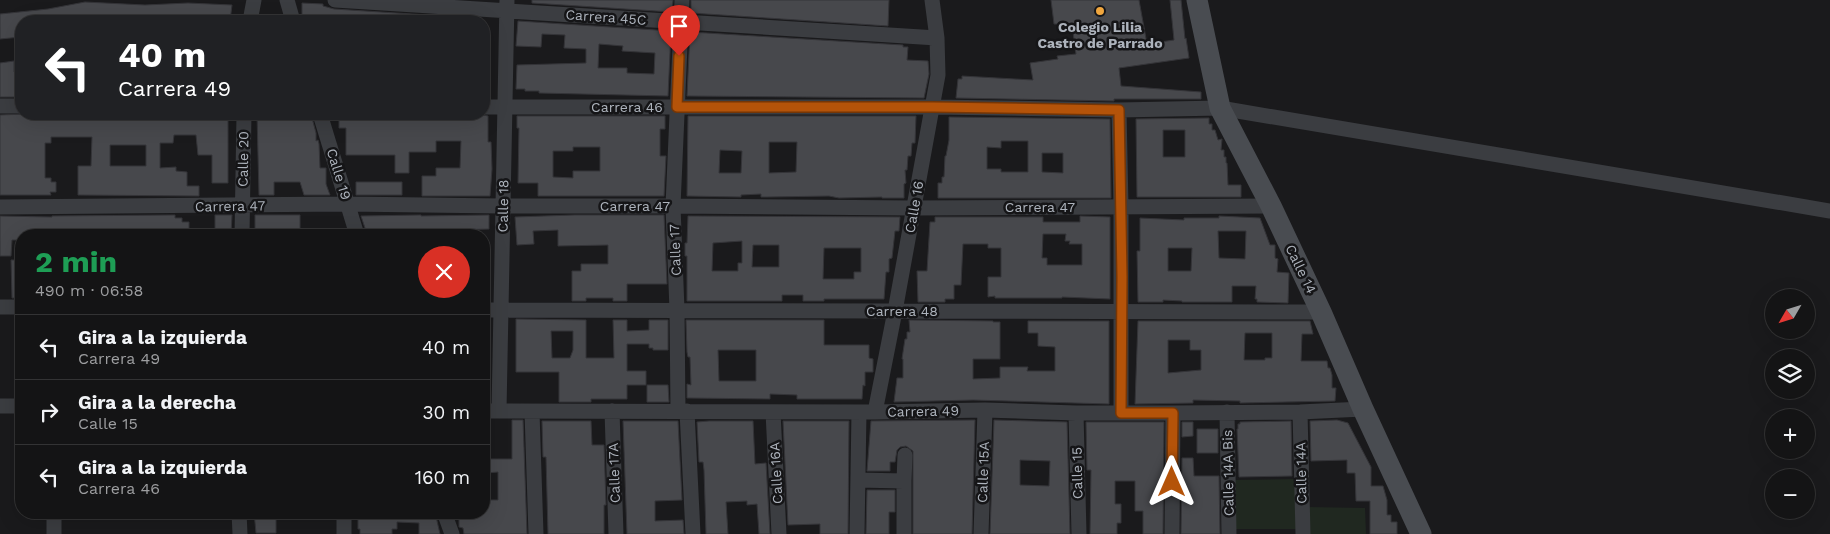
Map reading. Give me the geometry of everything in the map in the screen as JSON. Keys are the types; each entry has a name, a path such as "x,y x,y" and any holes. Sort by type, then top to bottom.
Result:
{"street":[{"path":"251,15 254,0"},
{"path":"287,0 291,15"},
{"name":"Carrera 45C","path":"335,0 506,5 681,22 937,38"},
{"name":"Calle 17","path":"682,0 673,206 682,411 692,534"},
{"name":"Calle 16","path":"875,412 938,75 937,38 932,0"},
{"name":"Calle 14","path":"1197,0 1220,108 1271,206 1421,534"},
{"name":"Calle 18","path":"491,411 501,311 506,5"},
{"path":"0,106 15,106"},
{"name":"Carrera 46","path":"490,107 933,107 1119,110 1220,108 1830,211"},
{"path":"1119,110 1122,312 1121,413"},
{"name":"Calle 20","path":"242,229 244,120"},
{"name":"Calle 19","path":"322,120 356,229"},
{"name":"Carrera 47","path":"0,207 348,204 913,208 1271,206"},
{"path":"0,307 15,307"},
{"name":"Carrera 48","path":"490,310 1321,312"},
{"path":"0,406 15,406"},
{"name":"Carrera 49","path":"491,411 875,412 985,410 1076,413 1173,413 1300,412 1363,409"},
{"name":"Calle 15A","path":"981,534 985,410"},
{"name":"Calle 17A","path":"612,411 616,534"},
{"path":"532,412 536,534"},
{"name":"Calle 16A","path":"773,412 778,534"},
{"path":"857,534 859,412"},
{"name":"Calle 14A Bis","path":"1227,412 1229,534"},
{"name":"Calle 14A","path":"1300,412 1303,534"},
{"name":"Calle 15","path":"1076,413 1079,534"},
{"path":"1172,534 1173,413"},
{"path":"904,534 905,455"},
{"path":"858,480 904,481"},
{"path":"54,519 54,534"},
{"path":"239,519 240,534"},
{"path":"344,519 344,534"},
{"path":"447,519 452,534"}],"shaded area":[{"path":"1297,479 1298,529 1235,529 1234,480"},
{"path":"1307,507 1365,508 1366,534 1308,534"}],"building":[{"path":"532,0 673,0 672,12 532,3"},
{"path":"691,0 889,0 888,26 691,13"},
{"path":"1051,0 1139,0 1147,44 1174,40 1170,0 1181,0 1189,58 1119,68 1121,86 1201,92 1201,99 1114,99 1114,101 956,98 958,79 962,79 962,76 1033,80 1030,63 1058,59 1057,56 1076,54 1072,25 1060,26 1060,24 1054,24"},
{"path":"85,2 145,5 188,3 232,5 231,15 15,15 15,38 0,39 0,14 48,9"},
{"path":"302,3 323,4 323,6 334,9 427,15 302,15"},
{"path":"518,21 671,31 668,96 539,93 539,91 516,89 517,65 586,63 586,49 564,48 565,35 542,34 541,47 516,46","holes":["599,44 623,46 622,51 655,53 654,74 627,73 627,68 598,68"]},
{"path":"690,32 903,45 903,47 908,47 907,60 928,61 929,74 924,98 687,96"},
{"path":"14,61 15,97 0,97 0,63"},
{"path":"15,114 15,120 228,120 228,183 212,183 212,155 198,155 196,135 174,135 173,143 160,143 160,168 176,167 176,171 187,172 187,186 199,186 199,196 78,195 78,166 91,166 92,137 51,137 51,143 45,143 45,178 51,178 51,182 56,182 56,192 50,192 51,195 0,195 0,115","holes":["110,145 146,145 146,166 110,166"]},
{"path":"517,116 665,116 665,129 660,129 660,156 666,156 664,196 538,196 538,183 518,183 519,128 517,128","holes":["573,147 600,147 600,171 573,171 573,178 553,177 553,151 573,151"]},
{"path":"688,116 916,116 915,143 912,143 911,156 908,156 907,170 905,170 904,198 761,197 761,194 741,195 741,197 687,196","holes":["769,142 797,142 796,172 769,173","720,150 742,151 741,173 719,173"]},
{"path":"949,117 1110,119 1111,198 938,198 938,183 942,183 942,177 944,177 945,156 949,140","holes":["1001,141 1028,141 1028,172 1001,172 1001,169 987,169 987,147 1001,148","1042,153 1063,153 1063,173 1042,172"]},
{"path":"1209,118 1209,124 1212,124 1212,130 1215,130 1218,140 1222,139 1221,150 1224,150 1224,157 1226,157 1228,185 1241,185 1241,197 1137,197 1136,119","holes":["1163,130 1185,130 1185,157 1163,157"]},
{"path":"257,120 313,120 316,141 318,140 319,144 320,168 326,168 326,184 330,195 304,195 300,182 274,182 274,195 259,195"},
{"path":"339,120 488,120 488,142 491,142 492,169 490,196 422,196 422,176 436,176 436,168 460,168 461,141 436,141 436,152 409,152 409,173 395,173 395,155 346,155 346,128 339,128"},
{"path":"356,182 402,182 402,195 356,195"},
{"path":"175,215 175,218 182,218 182,222 189,222 189,229 15,229 15,240 12,240 11,256 0,256 0,216"},
{"path":"215,215 232,215 231,229 215,229"},
{"path":"255,215 300,215 300,229 255,229"},
{"path":"489,215 489,229 365,229 361,216"},
{"path":"664,215 667,284 627,284 627,301 613,301 613,298 586,298 586,301 572,301 572,271 581,271 581,264 608,264 608,245 558,246 558,230 533,231 534,244 517,245 515,217"},
{"path":"688,216 900,217 899,231 895,231 892,258 889,259 889,272 886,272 884,299 803,301 803,295 782,295 782,301 687,301 687,256 685,256 685,243 687,243","holes":["742,241 742,263 738,263 738,271 712,271 713,243","753,245 779,245 779,267 752,267","824,248 861,248 861,272 854,272 854,279 823,279"]},
{"path":"1080,216 1110,217 1110,299 988,297 988,277 1001,277 1001,248 988,248 988,244 963,244 961,285 954,285 954,299 945,299 945,302 918,302 917,271 927,271 930,222 935,222 935,217 1043,217 1043,222 1080,222","holes":["1043,234 1066,234 1065,241 1070,241 1069,244 1082,244 1082,265 1047,265 1047,258 1042,258"]},
{"path":"1219,216 1260,218 1270,245 1275,245 1275,258 1278,259 1277,272 1289,273 1288,303 1257,302 1257,299 1255,299 1256,286 1232,286 1232,302 1163,300 1163,302 1138,302 1137,251 1140,251 1140,218 1184,220 1184,218 1219,218","holes":["1218,231 1246,231 1245,259 1219,258","1168,248 1192,248 1191,271 1168,271"]},
{"path":"11,260 15,260 15,298 12,298"},
{"path":"516,319 586,320 586,358 614,358 613,320 627,320 627,331 649,330 649,320 668,320 668,350 653,350 653,348 649,348 649,344 627,344 627,371 646,371 646,385 627,385 627,399 591,399 591,402 559,402 559,372 516,372","holes":["551,331 573,331 573,350 570,358 552,358"]},
{"path":"686,320 824,320 824,345 869,345 869,358 873,359 873,372 865,372 865,386 863,385 862,399 797,399 797,395 770,394 770,399 687,398 687,384 691,385 690,357 688,357","holes":["718,350 756,350 756,381 719,381"]},
{"path":"909,320 1000,322 1000,359 973,359 973,379 1000,378 1000,367 1028,367 1027,371 1055,371 1055,347 1038,346 1038,333 1028,333 1028,321 1109,321 1109,404 973,400 894,402 897,378 903,378 902,359 907,332 910,332"},
{"path":"1138,321 1310,321 1313,334 1302,334 1301,361 1327,361 1332,375 1332,388 1336,388 1335,401 1240,403 1240,401 1193,400 1193,403 1135,404","holes":["1245,333 1272,333 1272,358 1244,360","1168,340 1190,340 1190,350 1201,350 1201,370 1168,373"]},
{"path":"647,385 668,385 669,402 647,402"},
{"path":"512,420 523,420 527,534 464,534 463,528 459,527 459,519 490,519 490,500 498,500 498,472 490,473 490,459 512,459"},
{"path":"975,420 972,534 913,534 913,451 906,446 900,447 897,450 895,462 890,462 890,471 867,471 871,421"},
{"path":"994,420 1067,422 1070,534 990,534","holes":["1020,460 1050,461 1049,486 1020,485"]},
{"path":"1337,420 1348,423 1371,467 1371,486 1383,486 1387,500 1387,515 1391,515 1391,522 1397,522 1397,534 1370,534 1370,501 1356,501 1355,473 1347,473 1347,460 1311,461 1310,421"},
{"path":"542,421 591,421 592,445 604,445 606,505 604,505 604,534 548,534 546,457 543,457"},
{"path":"623,421 678,421 682,500 655,501 655,521 683,520 684,534 627,534"},
{"path":"753,421 755,464 766,463 770,534 759,534 757,504 747,505 747,501 726,502 728,534 706,534 704,470 703,462 699,462 697,422"},
{"path":"783,421 849,421 848,534 820,534 820,524 788,525"},
{"path":"1291,421 1292,476 1239,477 1238,424 1240,422"},
{"path":"1086,422 1164,422 1163,534 1143,534 1143,511 1135,511 1135,481 1115,481 1115,504 1121,504 1121,523 1117,523 1117,534 1090,534 1091,470 1087,470"},
{"path":"1182,422 1193,422 1193,436 1182,437"},
{"path":"1197,429 1218,429 1218,453 1197,453"},
{"path":"1182,458 1193,458 1194,476 1219,476 1220,534 1181,534"},
{"path":"867,490 895,490 895,512 889,512 889,534 866,534"},
{"path":"255,519 276,519 276,533 256,533"},
{"path":"358,519 437,519 440,534 419,534 419,523 397,522 397,529 392,529 392,534 360,534 360,529 358,529"}],"place":[{"name":"Colegio Lilia Castro de Parrado","path":"1100,11"}],"route":[{"path":"679,56 677,107 933,107 1119,110 1122,277 1121,413 1173,413 1172,482"}]}
